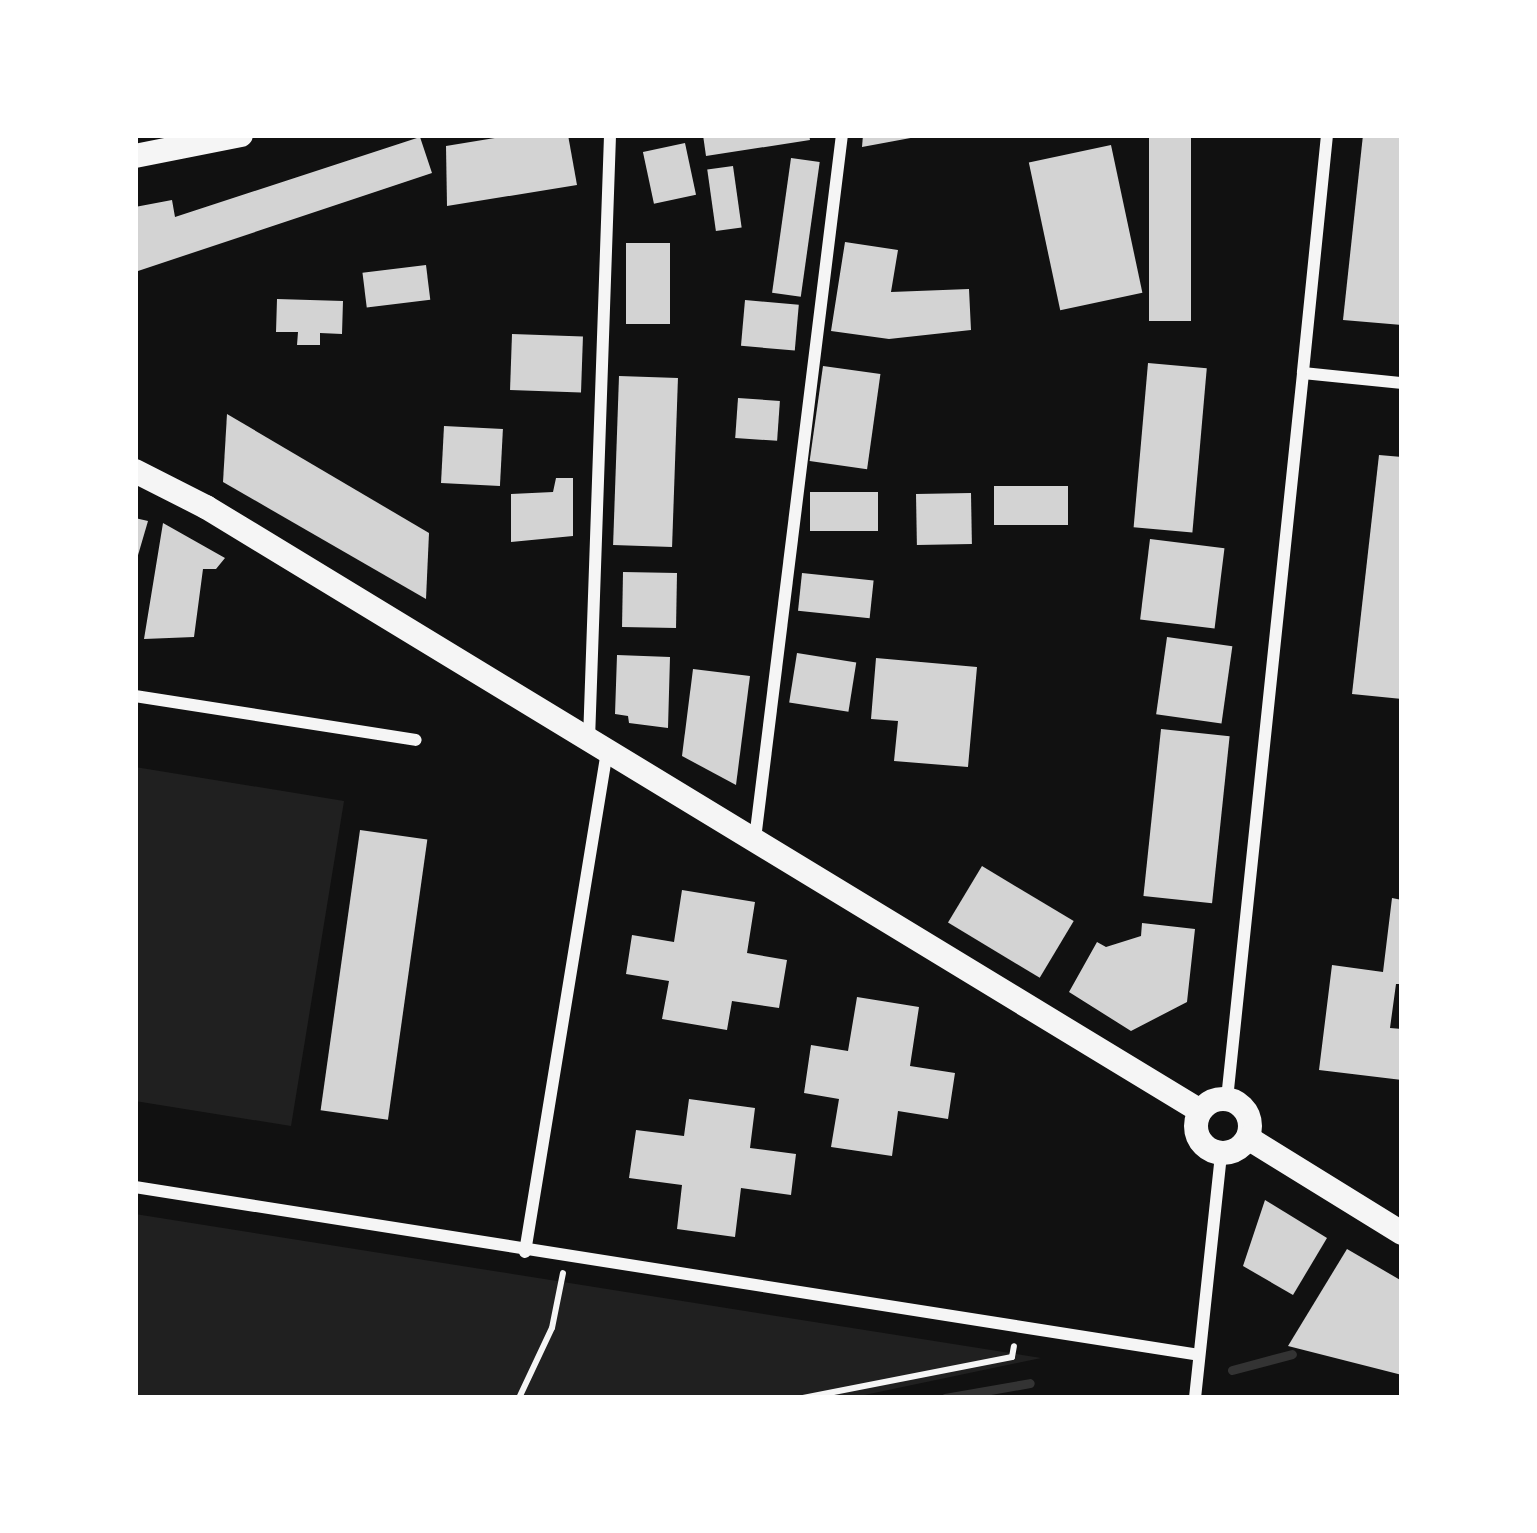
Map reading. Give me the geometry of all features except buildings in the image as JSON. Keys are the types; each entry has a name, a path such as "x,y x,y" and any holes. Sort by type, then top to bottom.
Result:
{"main road":[{"path":"135,155 241,135"},
{"path":"135,471 206,507 1200,1111"},
{"path":"1227,1099 1247,1112 1248,1138 1237,1150 1221,1153 1198,1138 1200,1111 1227,1099"},
{"path":"1248,1138 1402,1233"}],"street":[{"path":"525,1252 598,746 610,135"},
{"path":"754,839 842,135"},
{"path":"1227,1099 1327,135"},
{"path":"1303,373 1402,382"},
{"path":"135,696 416,740"},
{"path":"1195,1398 1221,1153"},
{"path":"135,1187 1199,1355"}],"path":[{"path":"519,1398 552,1328 566,1258"},
{"path":"803,1398 1012,1357 1017,1328"}],"shaded area":[{"path":"135,767 344,801 291,1126 135,1101"},
{"path":"135,1214 1041,1358 850,1398 135,1398"}],"waterway":[{"path":"1232,1370 1292,1354"},
{"path":"945,1398 1030,1383"}]}
